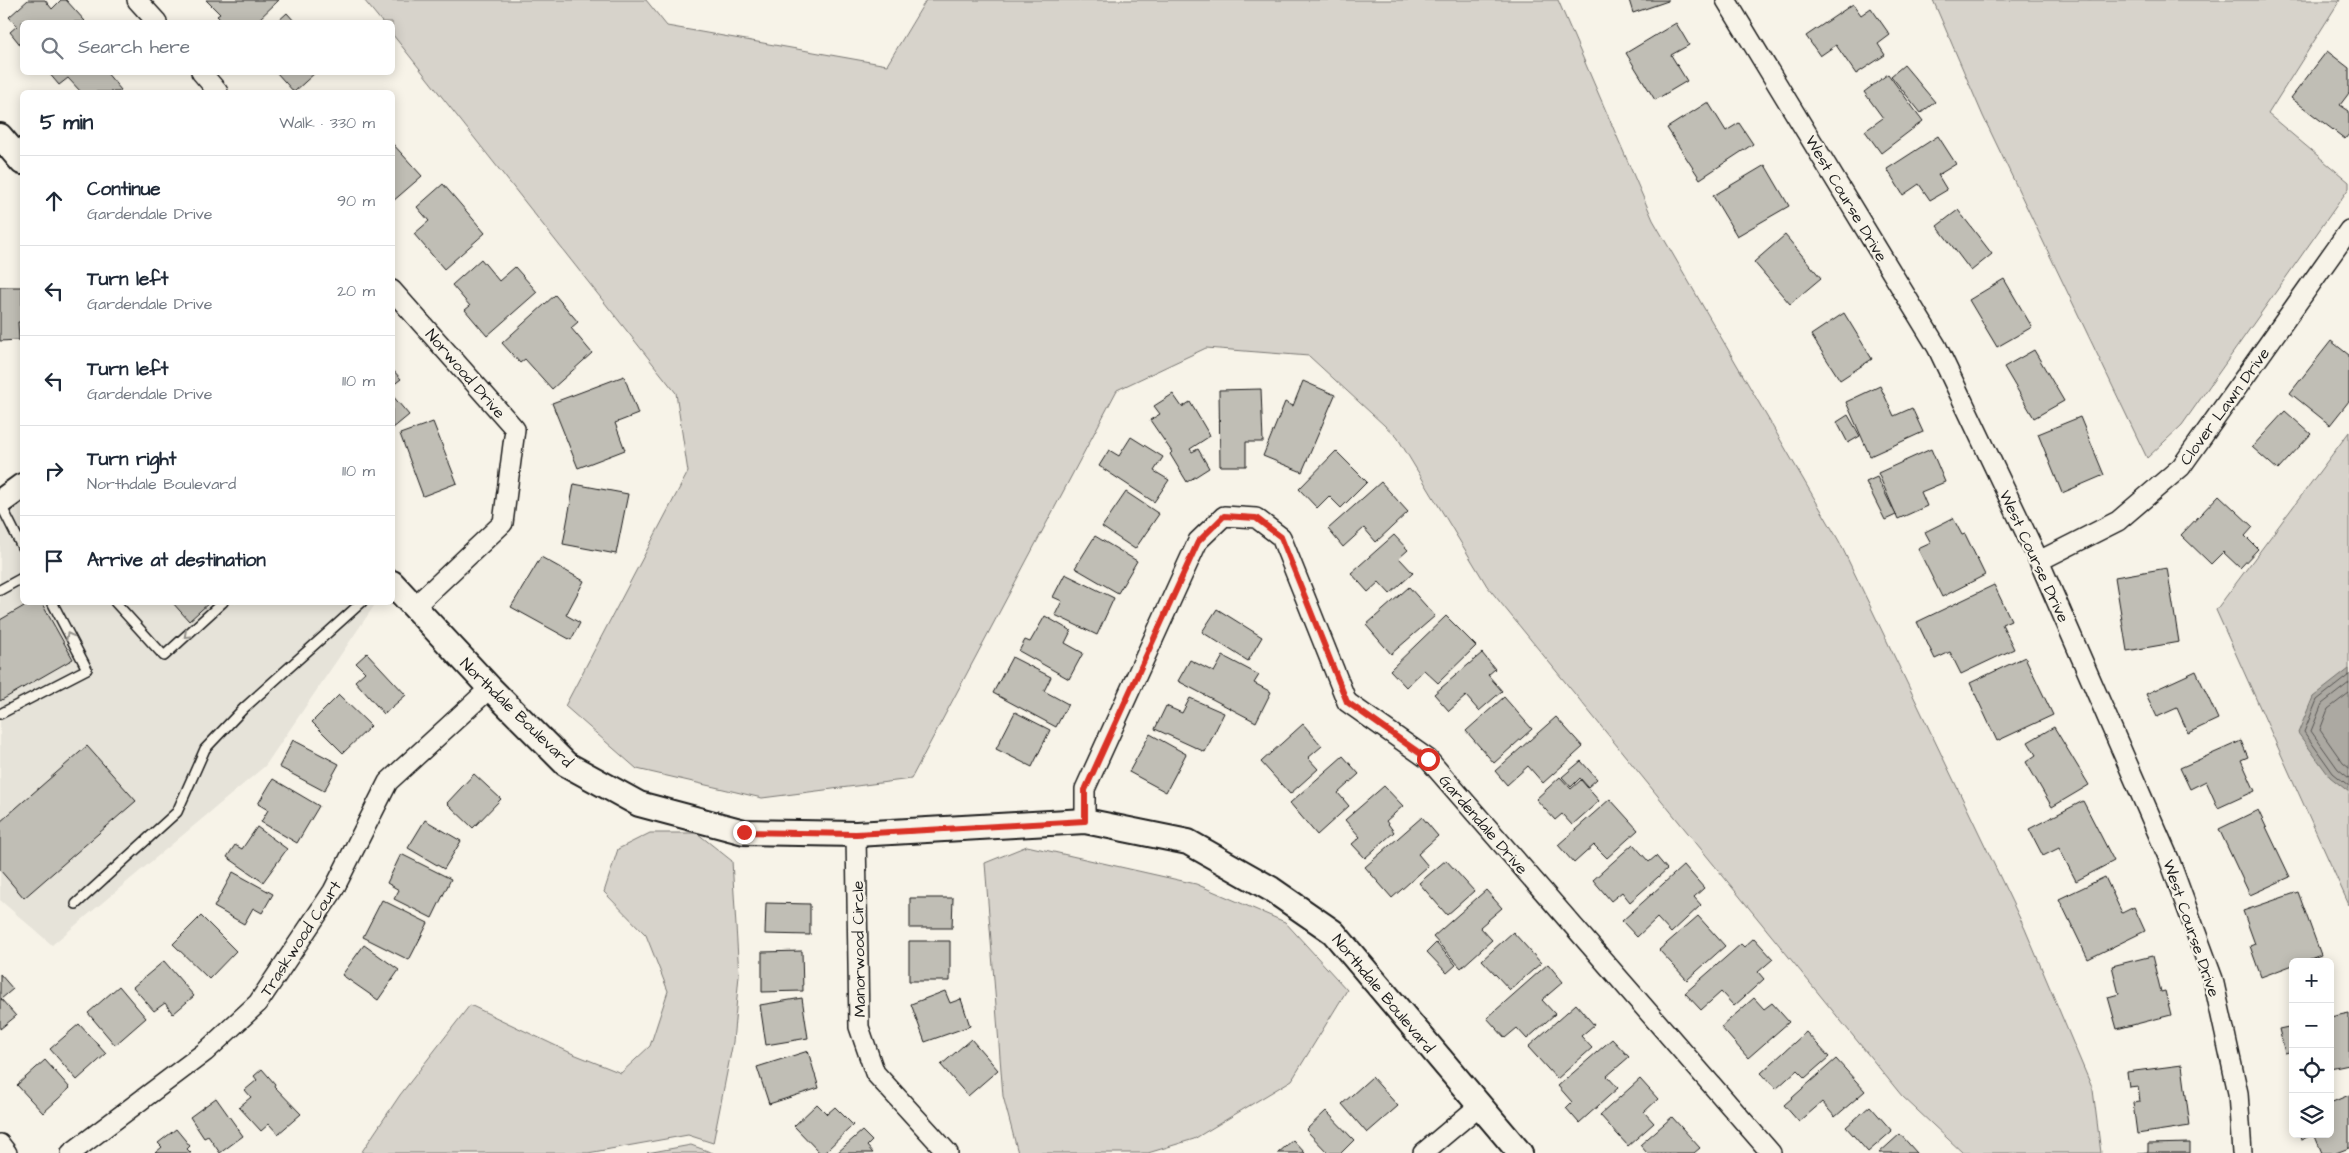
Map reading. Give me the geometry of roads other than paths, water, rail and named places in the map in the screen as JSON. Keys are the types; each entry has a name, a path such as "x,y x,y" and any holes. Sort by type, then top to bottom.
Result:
{"street":[{"path":"137,0 155,20"},
{"name":"West Course Drive","path":"1726,0 1937,346 2039,561 2169,859 2213,979 2238,1093 2242,1153"},
{"path":"204,75 216,90"},
{"path":"0,136 20,160"},
{"name":"Clover Lawn Drive","path":"2039,561 2118,521 2181,467 2349,230"},
{"name":"Norwood Drive","path":"395,293 515,429 503,522 414,607"},
{"path":"0,502 20,487"},
{"name":"Gardendale Drive","path":"1085,821 1085,790 1198,542 1224,516 1256,518 1281,537 1347,702 1428,759 1771,1153"},
{"name":"Northdale Boulevard","path":"395,586 490,688 566,764 639,804 744,832 856,834 1085,821 1188,842 1270,889 1333,932 1520,1153"},
{"name":"Traskwood Court","path":"71,1153 205,1052 258,1003 333,891 388,782 490,688"},
{"name":"Manorwood Circle","path":"856,834 858,1027 874,1073 948,1153"},
{"path":"1423,1153 1479,1106"},
{"path":"0,1144 7,1153"}],"lane":[{"path":"0,502 20,543"},
{"path":"0,590 20,579"},
{"path":"0,714 87,669 54,605"},
{"path":"118,605 164,656 220,605"},
{"path":"76,904 177,812 205,749 244,708 359,605"}],"water":[{"path":"2349,669 2349,792 2330,777 2298,733 2313,697"}]}
